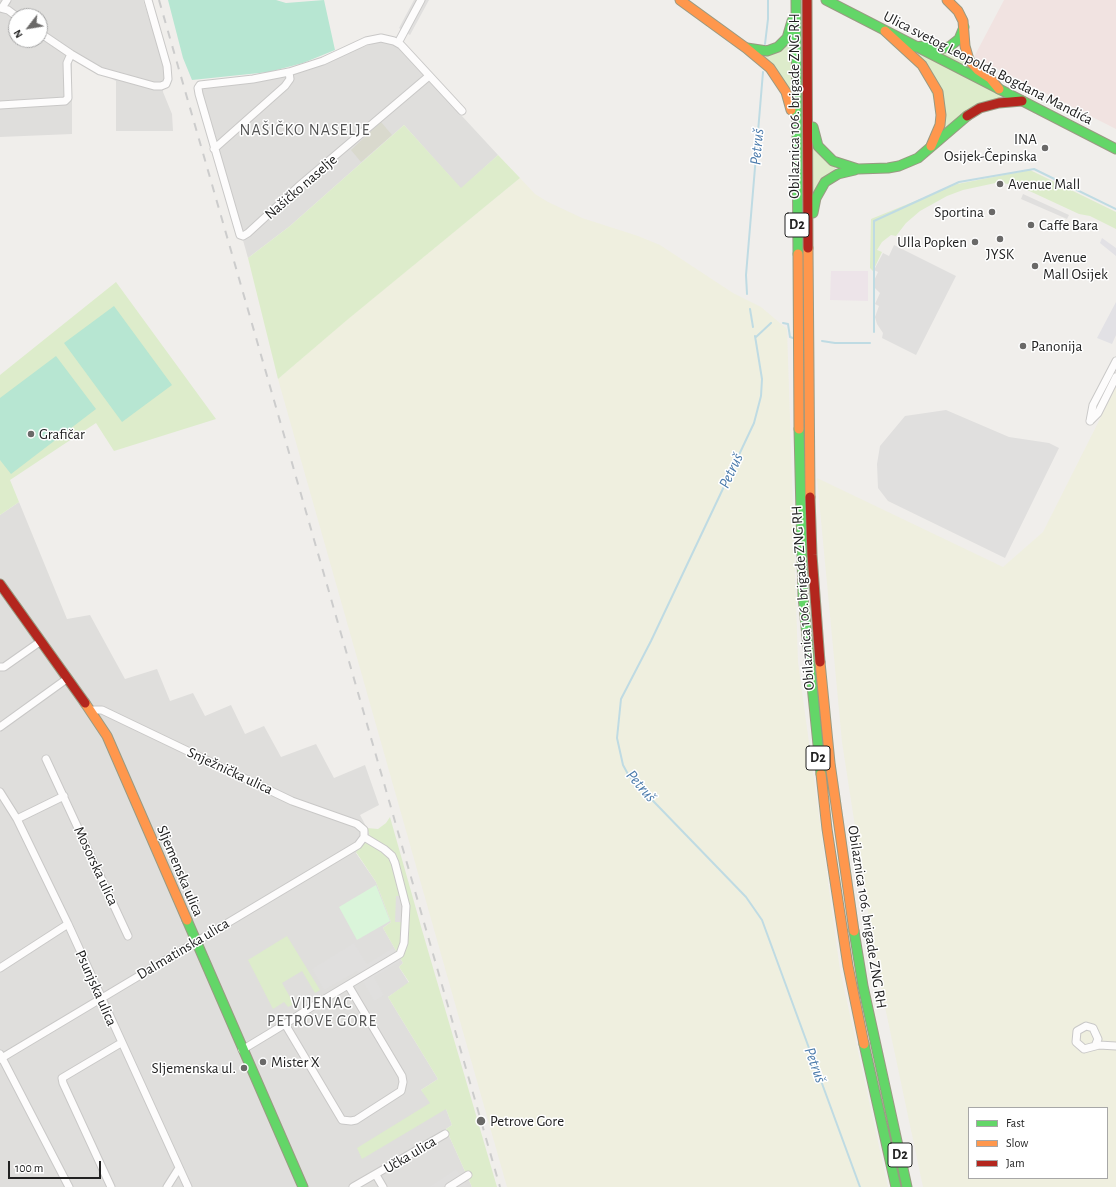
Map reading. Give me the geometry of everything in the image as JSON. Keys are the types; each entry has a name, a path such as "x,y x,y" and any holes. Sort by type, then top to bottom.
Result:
{"main road":[{"path":"680,0 746,48 770,68 782,84 789,98 796,128"},
{"name":"Obilaznica 106. brigade ZNG RH","path":"808,0 808,402 812,555 818,644 830,763 863,986 907,1187"},
{"path":"947,0 961,15 964,26 965,46 969,60 973,66 990,78 999,89"},
{"name":"Ulica svetog Leopolda Bogdana Mandića","path":"828,1 1116,149"},
{"path":"746,48 767,51 783,42 791,27 796,2"},
{"name":"Obilaznica 106. brigade ZNG RH","path":"796,2 799,490 803,597 819,766 837,902 860,1028 896,1187"},
{"path":"915,46 939,49 949,47 959,39 964,26"},
{"path":"885,31 922,65 938,92 942,115 940,125 930,147"},
{"path":"808,242 812,230 814,204 819,190 832,177 858,169 898,166 918,158 972,112 998,103 1022,101"},
{"path":"808,102 813,121 815,140 822,152 838,164 858,169"},
{"name":"Sljemenska ulica","path":"0,584 90,710 112,748 302,1187"}],"street":[{"path":"1,8 7,0"},
{"path":"48,38 71,54 108,74 154,86 164,85 168,79 167,66 148,0"},
{"path":"421,0 398,43 462,111"},
{"name":"Našičko naselje","path":"398,43 381,38 371,40 323,61 289,72 198,86 214,149 237,230 240,235 243,236 429,76"},
{"path":"0,105 65,101 68,98 67,63 71,54"},
{"path":"214,149 289,83 289,72"},
{"path":"1116,361 1093,405 1090,421 1098,413 1116,377"},
{"path":"0,667 4,667 41,641"},
{"path":"0,726 68,678"},
{"name":"Snježnička ulica","path":"90,710 102,710 292,801 357,824 364,830 364,837"},
{"name":"Mosorska ulica","path":"46,759 128,936"},
{"path":"17,819 64,796"},
{"name":"Psunjska ulica","path":"1,797 17,819 68,924 188,1187"},
{"path":"242,1050 400,954 404,943 406,906 395,863 392,856 384,849 364,837"},
{"name":"Dalmatinska ulica","path":"1,1057 101,999 358,844 364,837"},
{"path":"0,968 68,924"},
{"path":"285,1024 342,1120 356,1120 398,1094 404,1082 402,1076 348,985"},
{"path":"1086,1026 1093,1028 1097,1035 1116,1045 1095,1046 1088,1049 1080,1048 1076,1042 1075,1034 1086,1026"},
{"path":"1095,1046 1097,1035"},
{"path":"111,1187 62,1078 121,1043"},
{"path":"1,1057 69,1187"},
{"name":"Učka ulica","path":"353,1187 445,1134"},
{"path":"167,1187 179,1168"},
{"path":"376,1175 383,1187"},
{"path":"448,1187 468,1175"}],"shaded area":[{"path":"0,0 143,0 165,68 163,92 172,114 173,131 116,131 116,81 72,59 72,134 0,137"},
{"path":"414,0 429,0 410,35 399,28"},
{"path":"1004,0 1116,0 1116,129 974,57"},
{"path":"381,41 390,43 401,50 498,155 461,189 404,125 290,226 248,258 203,99 202,88 270,78"},
{"path":"381,122 392,135 361,162 351,150"},
{"path":"1023,194 1069,215 1067,219 1021,199"},
{"path":"1102,238 1116,248 1116,256 1100,243"},
{"path":"894,245 956,276 916,355 882,338 883,333 877,324 875,317 879,306 875,304 880,293 874,287 873,283 878,272 874,270 883,253 889,256"},
{"path":"831,271 868,271 868,301 830,300"},
{"path":"1116,302 1116,335 1112,344 1097,338"},
{"path":"946,410 1009,437 1049,443 1059,448 1005,558 888,501 878,488 877,464 880,446 905,416"},
{"path":"19,502 67,619 90,615 125,679 157,669 170,701 193,693 205,716 231,705 245,734 264,726 281,757 316,744 334,778 365,765 379,805 360,815 370,837 356,853 376,882 391,922 383,928 403,963 399,967 409,983 388,997 438,1079 421,1090 446,1109 452,1125 446,1129 472,1187 0,1187 0,515"},
{"path":"396,896 403,896 402,922 395,922"},
{"path":"354,943 367,964 393,948 401,961 374,977 384,995 374,1001 357,971 324,990 312,969"},
{"path":"456,1169 467,1186 429,1187"}],"green space":[{"path":"168,0 276,0 286,3 324,0 335,50 303,63 269,72 192,80 183,58"},
{"path":"791,37 793,100 762,55"},
{"path":"958,48 964,50 973,72 938,54"},
{"path":"919,51 1003,96 940,138 943,124 917,54"},
{"path":"404,125 461,188 498,155 520,178 347,320 278,379 248,258 290,226"},
{"path":"812,141 836,167 813,200"},
{"path":"1030,170 1116,212 1116,229 1090,216 1079,214 1023,188 1000,182 963,190 947,196 920,211 906,223 896,236 891,235 882,242 877,250 882,252 873,271 870,268 871,219 957,184"},
{"path":"520,178 535,194 548,202 582,218 638,236 660,245 733,293 761,307 787,329 798,662 840,970 888,1187 507,1187 278,379 346,320"},
{"path":"116,282 216,419 114,451 96,423 10,480 19,502 0,515 0,375"},
{"path":"114,306 172,385 122,422 64,343"},
{"name":"Grafičar","path":"56,356 96,409 11,474 0,460 0,398"},
{"path":"1116,387 1116,1187 923,1187 877,969 842,742 817,478 1003,567 1043,532"},
{"path":"390,817 497,1187 472,1187 446,1129 452,1125 446,1109 362,1159 357,1148 430,1103 421,1090 438,1079 388,997 409,982 399,967 403,963 383,928 391,922 376,882 356,852 370,837 367,828 378,829 386,823"},
{"path":"376,885 390,921 357,940 339,907"},
{"path":"287,936 320,990 315,993 302,971 282,983 294,1004 288,1007 284,1002 273,1009 248,960"}],"waterway":[{"name":"Petruš","path":"765,44 768,19 768,0"},
{"name":"Petruš","path":"747,294 746,275 763,72"},
{"path":"874,332 874,221 959,182 1034,169 1116,209"},
{"name":"Petruš","path":"750,309 753,327"},
{"path":"756,337 771,323"},
{"path":"783,323 788,324 790,337 793,338"},
{"name":"Petruš","path":"755,336 762,379 761,396 754,423 651,641 621,699 617,738 623,765 629,776 746,897 762,920 860,1187"},
{"path":"822,341 835,343 870,343"}],"railway":[{"path":"159,0 500,1187"}],"traffic: fast":[{"path":"796,0 798,254"},
{"path":"826,0 1116,149"},
{"path":"747,48 767,51 778,47 787,38 792,21"},
{"path":"915,47 924,46 939,49 949,47 959,39 964,27"},
{"path":"813,127 818,146 833,161 858,169 888,168 899,166 918,158 967,116"},
{"path":"813,213 816,198 825,182 838,174 855,170"},
{"path":"799,429 803,597 821,774"},
{"path":"187,920 303,1187"},
{"path":"854,931 863,986 907,1187"},
{"path":"864,1044 896,1187"}],"traffic: slow":[{"path":"680,0 746,48 770,68 786,92 791,110"},
{"path":"947,0 958,11 963,21 965,46 969,60 978,70 990,78 999,89"},
{"path":"885,31 922,65 938,92 941,115 940,125 931,146"},
{"path":"808,248 810,497"},
{"path":"798,254 799,429"},
{"path":"820,662 830,763 854,931"},
{"path":"85,703 107,736 187,920"},
{"path":"821,774 827,829 848,966 864,1044"}],"traffic: jam":[{"path":"807,0 808,248"},
{"path":"967,116 980,108 999,103 1022,101"},
{"path":"810,497 812,555 820,662"},
{"path":"0,584 85,703"}],"place":[{"name":"INA Osijek-Čepinska","path":"1045,148"},
{"name":"Avenue Mall","path":"1000,184"},
{"name":"Sportina","path":"992,212"},
{"name":"Caffe Bara","path":"1031,225"},
{"name":"JYSK","path":"1000,239"},
{"name":"Ulla Popken","path":"975,242"},
{"name":"Avenue Mall Osijek","path":"1035,266"},
{"name":"Panonija","path":"1023,346"},
{"name":"Grafičar","path":"31,434"},
{"name":"Mister X","path":"263,1062"},
{"name":"Sljemenska ul.","path":"244,1068"},
{"name":"Petrove Gore","path":"481,1121"}],"district":[{"name":"NAŠIČKO NASELJE","path":"305,130"},
{"name":"VIJENAC PETROVE GORE","path":"322,1012"}]}
